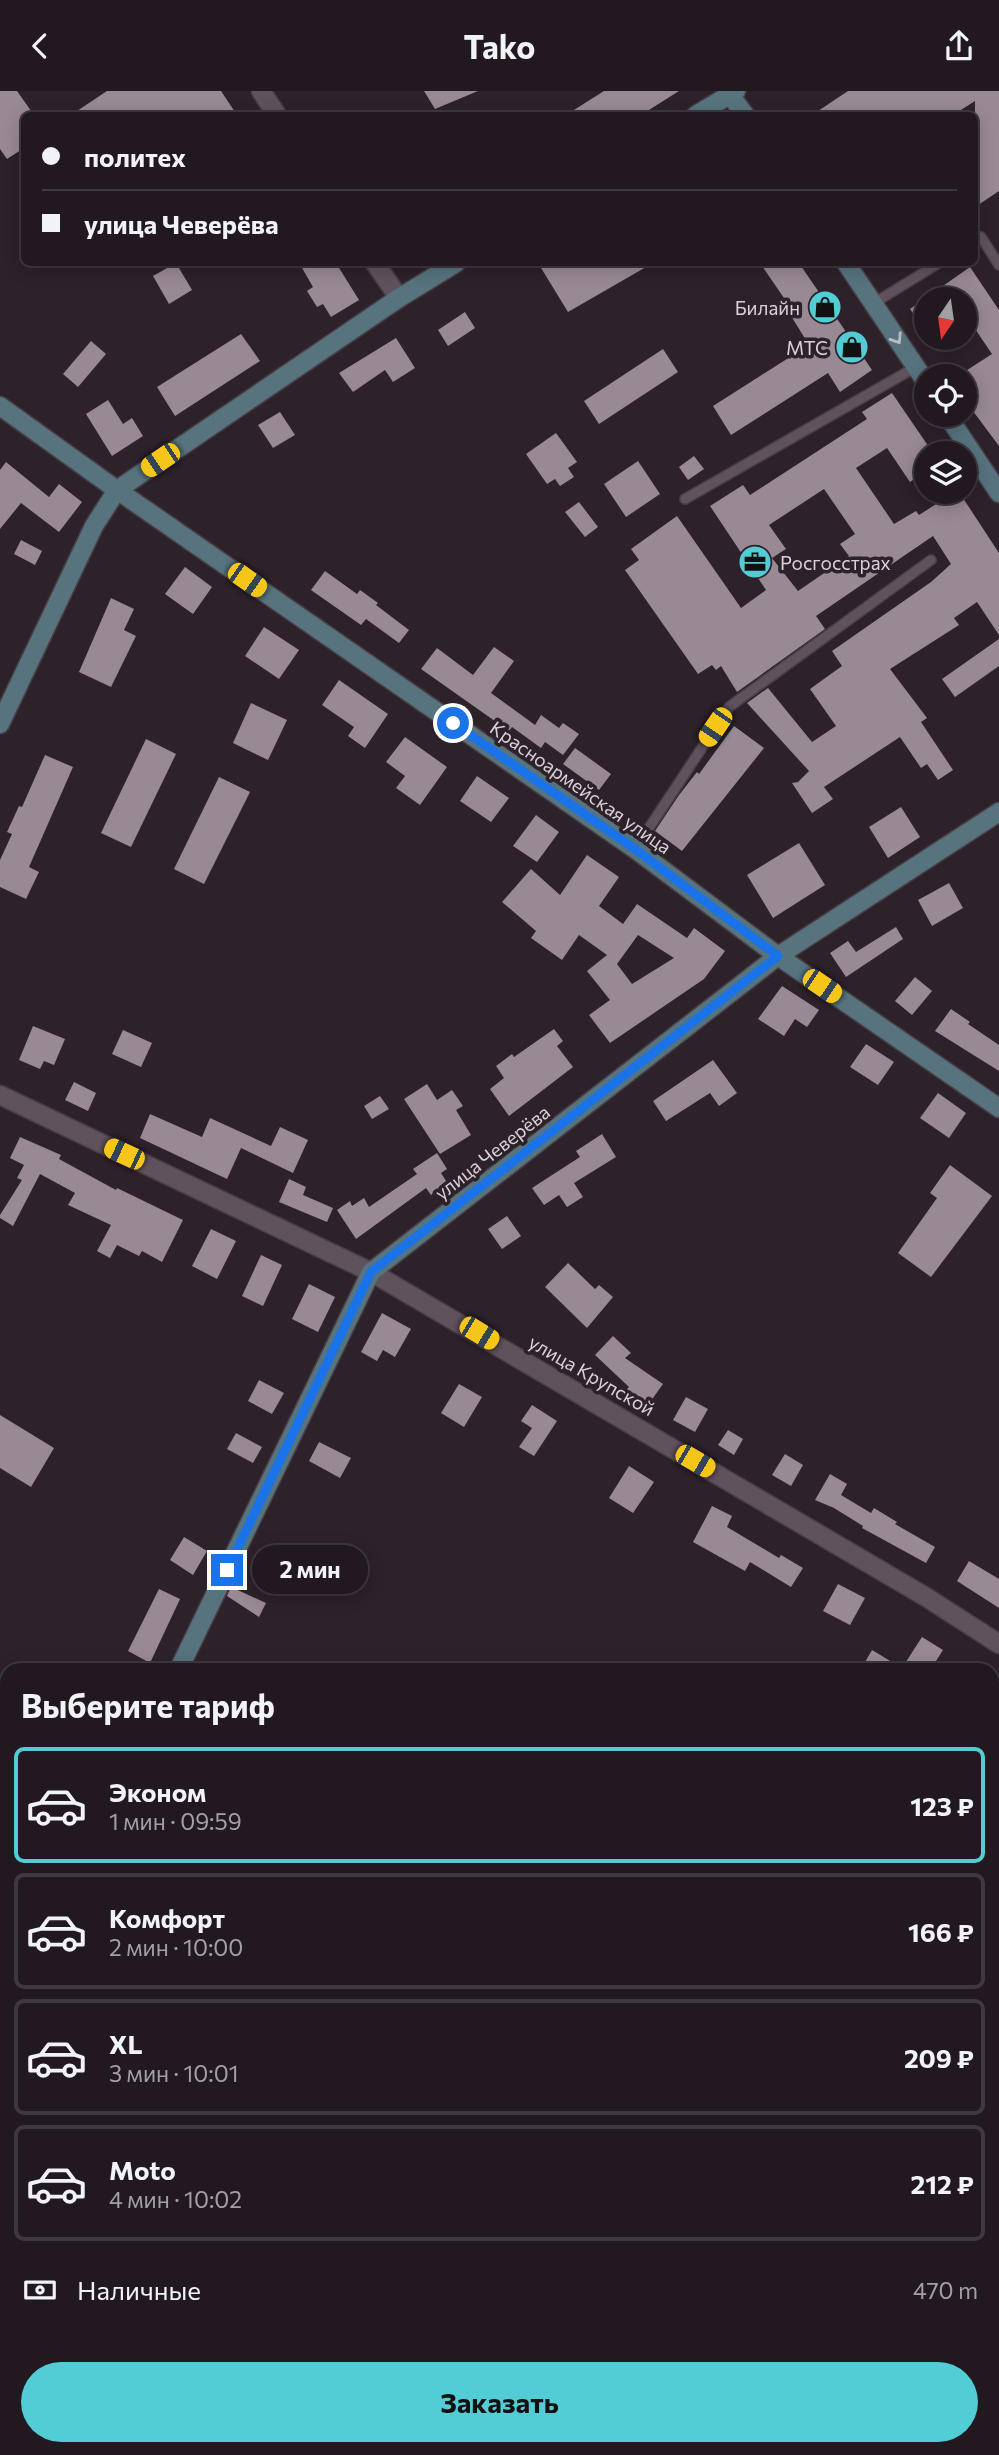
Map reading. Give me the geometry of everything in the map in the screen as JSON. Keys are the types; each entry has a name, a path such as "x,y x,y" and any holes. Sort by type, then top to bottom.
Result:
{"main road":[{"path":"701,112 731,92 743,112"},
{"path":"0,724 94,526 117,490 399,298 451,266"},
{"path":"848,266 914,364"},
{"name":"Красноармейская улица","path":"0,406 635,849 778,956 999,1108"},
{"path":"955,427 999,493"},
{"name":"улица Чеверёва","path":"182,1663 371,1272 778,956 999,812"}],"street":[{"path":"261,91 275,112"},
{"path":"377,266 399,298"},
{"name":"улица Крупской","path":"0,1095 371,1272 834,1542 999,1644"}],"lane":[{"path":"978,239 999,265"},
{"path":"874,303 934,266"},
{"path":"685,499 914,379"},
{"path":"635,849 729,707 931,560"}],"building":[{"path":"0,91 17,91 32,112 21,112 21,150 7,159 0,149"},
{"path":"107,91 221,91 235,112 76,112"},
{"path":"424,91 478,91 435,109"},
{"path":"604,91 679,91 646,112 571,112"},
{"path":"848,91 999,91 999,191 978,205 978,112 975,112 975,101 958,112 816,112"},
{"path":"171,266 178,266 192,290 169,304 153,276"},
{"path":"338,266 359,300 331,317 323,304 317,307 307,291 313,287 302,268"},
{"path":"540,266 648,266 568,312"},
{"path":"762,266 801,266 872,370 840,392 828,373 731,435 713,406 809,345 783,303 786,301"},
{"path":"970,267 999,310 999,446 977,416 976,364 992,354 977,332 977,287 941,287"},
{"path":"465,312 475,328 448,346 438,330"},
{"path":"241,334 260,361 175,416 157,387"},
{"path":"396,338 415,368 393,382 385,370 353,392 339,373"},
{"path":"91,341 106,354 78,387 63,374"},
{"path":"663,349 678,372 599,424 584,401"},
{"path":"892,393 925,441 914,441 914,479 910,482 887,448 856,468 894,524 916,511 919,515 936,504 967,504 999,553 999,635 977,602 954,618 959,625 890,669 927,718 921,722 953,770 938,780 927,764 921,768 900,737 824,787 833,799 812,813 792,783 798,782 809,771 747,703 768,688 812,742 836,726 810,689 842,666 832,651 931,582 951,564 933,536 816,616 825,629 737,692 721,666 716,670 712,665 698,674 625,570 639,560 631,549 677,516 741,608 766,590 710,506 743,485 750,495 867,419 862,412","holes":["824,489 855,534 840,544 849,556 798,591 772,558 786,549 769,525"]},
{"path":"108,400 123,424 132,418 143,436 112,456 86,414"},
{"path":"280,412 295,435 273,448 258,425"},
{"path":"556,433 577,462 568,468 574,477 560,486 555,479 547,484 526,454"},
{"path":"694,456 704,469 688,480 679,467"},
{"path":"638,461 660,494 626,517 604,484"},
{"path":"6,462 49,497 59,484 82,502 59,532 21,503 0,529 0,470"},
{"path":"579,502 598,527 585,537 565,512"},
{"path":"21,540 42,551 35,565 14,554"},
{"path":"185,567 212,587 193,614 165,594"},
{"path":"325,571 357,594 360,590 409,630 399,643 366,619 361,625 311,590"},
{"path":"111,598 134,609 124,630 136,636 111,687 79,672"},
{"path":"264,627 299,650 279,679 245,656"},
{"path":"999,639 999,666 955,697 942,679"},
{"path":"494,647 514,661 491,693 535,725 541,715 559,728 563,723 579,734 563,755 545,742 541,748 512,727 509,731 421,669 437,648 473,675"},
{"path":"339,680 388,714 365,748 348,736 354,727 322,705"},
{"path":"251,703 287,720 268,760 233,743"},
{"path":"734,726 764,748 682,851 655,831 679,795 697,772 699,774"},
{"path":"405,737 447,767 420,805 396,788 405,776 386,762"},
{"path":"146,739 176,754 131,847 101,833"},
{"path":"575,748 611,774 599,790 563,764"},
{"path":"45,755 73,767 29,867 39,872 26,899 0,887 0,860 12,834 7,832 19,806 22,807"},
{"path":"477,776 509,798 491,822 460,801"},
{"path":"219,777 250,792 204,884 174,869"},
{"path":"901,807 920,837 888,858 869,827"},
{"path":"536,815 559,832 537,862 513,846"},
{"path":"799,843 825,885 773,918 747,875"},
{"path":"587,855 619,877 599,906 623,924 637,904 687,938 694,928 725,951 704,979 610,1043 589,1015 610,1000 587,971 607,955 579,935 562,960 531,938 536,931 502,902 531,869 560,895","holes":["638,935 674,958 632,984 617,964"]},
{"path":"949,883 963,908 932,926 918,900"},
{"path":"896,927 903,939 846,977 830,953 848,941 856,952"},
{"path":"915,977 932,991 912,1015 895,1001"},
{"path":"782,986 819,1010 807,1027 795,1019 784,1036 758,1019"},
{"path":"951,1009 999,1045 999,1071 935,1031"},
{"path":"33,1026 65,1039 54,1065 44,1061 40,1069 19,1060"},
{"path":"554,1029 563,1041 557,1046 573,1067 509,1116 490,1089 504,1078 496,1066"},
{"path":"123,1030 152,1043 141,1067 112,1054"},
{"path":"866,1044 894,1062 878,1085 850,1067"},
{"path":"713,1060 737,1093 719,1106 710,1093 666,1121 653,1101"},
{"path":"74,1082 96,1093 88,1111 65,1100"},
{"path":"427,1084 437,1100 452,1090 463,1106 456,1110 471,1135 440,1154 404,1099"},
{"path":"938,1093 966,1113 949,1138 920,1118"},
{"path":"380,1096 389,1109 372,1119 364,1106"},
{"path":"150,1114 202,1137 210,1118 271,1146 280,1127 308,1140 293,1173 241,1148 227,1179 140,1138"},
{"path":"602,1134 616,1157 574,1183 583,1197 567,1207 559,1195 544,1205 532,1188 580,1157 576,1151"},
{"path":"20,1137 61,1155 59,1159 116,1190 117,1188 183,1220 162,1262 142,1251 139,1256 117,1245 110,1258 97,1251 111,1225 68,1205 75,1193 40,1174 13,1226 0,1218 22,1180 17,1178 24,1165 10,1158"},
{"path":"437,1153 447,1169 441,1173 448,1184 431,1195 426,1188 356,1239 337,1210 350,1201 352,1206 364,1198 369,1207 417,1174 413,1169"},
{"path":"950,1165 992,1196 931,1277 898,1253 937,1198 930,1193"},
{"path":"289,1179 306,1187 303,1195 333,1208 327,1222 279,1202"},
{"path":"507,1216 521,1236 502,1249 488,1229"},
{"path":"211,1229 236,1241 217,1279 192,1266"},
{"path":"261,1255 282,1265 263,1306 242,1296"},
{"path":"568,1263 595,1289 599,1285 613,1297 587,1328 545,1287"},
{"path":"309,1284 335,1297 318,1332 292,1319"},
{"path":"382,1313 411,1329 395,1357 383,1350 377,1361 361,1352"},
{"path":"613,1336 631,1353 625,1358 663,1384 648,1405 626,1390 629,1387 595,1355"},
{"path":"259,1380 284,1393 272,1414 248,1401"},
{"path":"459,1384 482,1397 464,1427 441,1413"},
{"path":"686,1397 708,1409 695,1432 673,1420"},
{"path":"532,1405 557,1421 534,1456 519,1447 532,1428 521,1421"},
{"path":"0,1415 54,1448 31,1487 0,1468"},
{"path":"728,1430 743,1439 734,1455 718,1445"},
{"path":"236,1433 262,1447 253,1463 227,1449"},
{"path":"319,1442 351,1458 340,1478 309,1461"},
{"path":"785,1454 803,1465 791,1486 772,1475"},
{"path":"629,1466 654,1482 633,1513 609,1498"},
{"path":"830,1474 847,1484 841,1495 871,1513 874,1508 897,1522 895,1524 935,1547 926,1563 862,1528 863,1526 834,1508 815,1500"},
{"path":"712,1506 732,1516 727,1527 779,1558 781,1555 803,1568 791,1587 750,1562 745,1571 693,1542"},
{"path":"184,1537 207,1551 193,1575 170,1560"},
{"path":"969,1561 999,1579 999,1608 957,1581"},
{"path":"283,1562 298,1569 288,1591 273,1583"},
{"path":"838,1584 865,1598 850,1625 823,1611"},
{"path":"231,1587 266,1603 259,1617 227,1596"},
{"path":"159,1589 180,1599 150,1663 128,1651"},
{"path":"922,1637 943,1650 935,1663 905,1663"},
{"path":"872,1650 894,1663 864,1663"}],"place":[{"name":"Билайн","path":"825,307"},
{"name":"МТС","path":"852,347"},
{"name":"Росгосстрах","path":"755,562"}],"route":[{"path":"227,1570 371,1272 778,956 635,849 453,723"}]}
